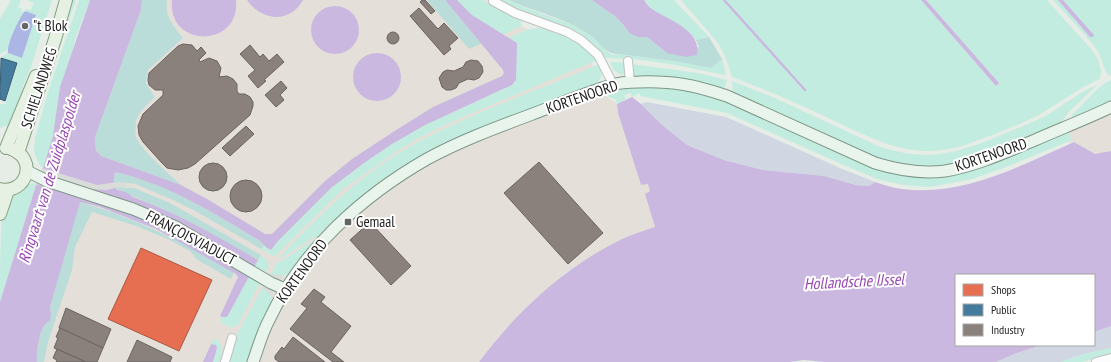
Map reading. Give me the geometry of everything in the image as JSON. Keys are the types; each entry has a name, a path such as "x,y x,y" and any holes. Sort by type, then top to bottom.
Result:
{"main road":[{"name":"SCHIELANDWEG","path":"3,149 38,70 60,0"},
{"name":"SCHIELANDWEG","path":"18,153 49,59 66,0"},
{"path":"0,214 4,189 19,185 30,176 25,161 18,153 3,149"}],"street":[{"path":"493,1 515,14 567,32 581,40 598,55 613,84"},
{"path":"628,61 630,82"},
{"name":"KORTENOORD","path":"253,362 269,320 286,289 321,242 340,223 374,194 427,160 459,143 613,84 662,81 683,83 704,88 727,96 875,162 893,168 910,171 944,171 963,166 1008,151 1111,108"},
{"name":"FRANÇOISVIADUCT","path":"30,176 133,209 176,227 271,282 286,289"},
{"path":"224,362 232,338"},
{"path":"1096,362 1111,358"}],"shaded area":[{"path":"133,0 487,0 491,11 591,61 601,93 617,104 618,113 641,185 648,184 651,191 645,194 655,227 620,240 565,273 498,337 479,362 28,362"},
{"path":"142,0 167,0 166,5 168,16 183,38 148,70 146,83 155,97 137,117 136,137 144,149 181,185 101,156 95,145 95,137 141,10"},
{"path":"427,0 445,0 481,44 469,49"},
{"path":"509,0 592,0 616,17 625,28 639,37 647,37 667,53 699,47 696,40 709,37 722,59 711,68 679,62 615,54 606,50 592,37 579,28"},
{"name":"\"t Blok","path":"25,11 36,15 22,58 8,53 8,49 14,32"},
{"path":"1111,101 1111,153 1095,157 1068,142 1069,120"},
{"path":"647,102 726,117 875,182 869,186 856,185 824,176 763,170 724,160 687,145 661,124 641,104"},
{"path":"115,172 154,184 190,200 243,230 264,245 261,249 197,212 135,184 113,183"},
{"path":"115,188 134,188 170,203 261,255 258,260 182,218"},
{"path":"79,202 120,215 158,232 233,271 233,275 231,279 196,259 191,252 170,240 136,226 92,212 75,247 72,270 48,342 44,362 37,362 39,336 51,314 50,307"},
{"path":"1111,326 1111,348 1084,354 1060,362 996,362 1014,354 1039,346 1095,346 1095,332"}],"green space":[{"path":"11,0 21,0 18,7 24,12 7,50 0,54 0,19"},
{"path":"27,0 52,0 31,67 23,86 12,128 5,126 0,128 0,104 5,104 18,63 1,57 8,53 22,58 36,16 25,11 26,9 31,10 34,3"},
{"path":"69,0 76,0 56,56 33,130 30,134"},
{"path":"79,0 90,0 75,40 53,136 43,168 39,164 34,152 35,138 49,89"},
{"path":"457,0 482,0 520,19 522,26 502,35 472,15"},
{"path":"498,0 509,0 521,6 573,25 588,34 613,55 620,54 711,68 722,59 726,74 651,61 606,58 597,48 582,37 518,11"},
{"path":"644,0 674,0 709,37 696,40 651,8"},
{"path":"681,0 921,0 996,86 999,83 926,0 1047,0 1091,49 1098,59 1101,71 1100,79 1032,118 968,144 947,149 928,151 911,150 893,146 877,140 756,86 732,77 725,56 718,43"},
{"path":"1053,0 1058,0 1091,37 1094,35 1063,0 1111,0 1111,75 1109,76 1107,74 1099,53 1092,43"},
{"path":"538,28 554,31 578,42 591,53 596,59 595,61 456,120 419,138 343,189 275,256 261,249 264,245 271,250 278,241 331,188 392,144 425,125 512,85 517,44 508,38 526,30"},
{"path":"610,63 626,63 626,73 621,74 616,72"},
{"path":"631,64 698,73 727,80 724,89 721,90 632,77"},
{"path":"597,65 600,66 602,73 600,80 596,84 456,140 336,220 335,219 317,237 314,237 279,260 287,249 340,198 378,167 406,149 463,120"},
{"path":"1111,80 1111,102 1072,118 1072,115 1095,91"},
{"path":"732,81 775,98 878,146 911,154 926,155 953,152 999,136 1047,115 1078,95 1097,85 1068,113 1059,125 977,158 943,166 926,167 910,166 877,158 733,94"},
{"path":"662,86 705,94 919,176 1067,130 1072,140 1001,169 972,179 930,187 903,185 877,179 727,113 640,96 640,93 632,97 630,93 624,95 626,99 617,104 615,98 613,99 601,93 632,87"},
{"path":"33,183 38,185 36,185 0,302 0,247 2,215 6,204 13,194 22,187"},
{"path":"314,240 316,241 289,274 283,276 271,274 277,262 279,263"},
{"path":"261,255 267,260 269,265 238,325 233,328 220,323 222,317 227,317"},
{"path":"263,287 271,296 272,301 247,362 228,362 237,334"},
{"path":"214,338 220,343 222,348 220,362 213,362 217,348 211,344"},
{"path":"1111,348 1111,355 1082,362 1060,362 1084,354"}],"water":[{"name":"Ringvaart van de Zuidplaspolder","path":"90,0 142,0 141,10 95,137 96,150 101,156 181,185 265,234 272,234 325,181 352,159 433,107 502,76 504,73 503,70 445,0 457,0 472,15 517,43 516,80 512,85 425,125 392,144 364,163 331,188 278,241 271,250 260,241 190,200 154,184 115,172 114,185 118,190 181,218 258,260 227,317 220,316 238,277 236,274 156,229 100,207 80,202 50,307 50,320 40,334 37,362 0,362 0,302 36,185 38,184 53,136 60,87"},
{"path":"172,0 236,0 234,16 227,27 217,34 204,36 191,34 181,27 174,16"},
{"path":"247,0 303,0 291,13 275,17 267,16 260,12"},
{"path":"592,0 644,0 652,9 689,32 697,46 697,55 686,57 667,53 647,37 639,37 631,34 616,17"},
{"path":"921,0 926,0 999,83 996,86"},
{"path":"1058,0 1063,0 1094,36 1090,37"},
{"path":"335,6 344,8 352,13 357,21 359,30 357,39 352,47 344,52 335,54 326,52 318,47 313,39 311,30 313,21 318,13 326,8"},
{"path":"377,53 386,55 394,60 399,68 401,77 399,86 394,94 386,99 377,101 368,99 360,94 355,86 353,77 355,68 360,60 368,55"},
{"name":"Hollandsche IJssel","path":"632,97 661,124 687,145 724,160 763,170 824,176 856,185 869,186 875,182 902,189 925,190 947,188 991,178 1074,142 1095,154 1111,151 1111,326 1095,332 1095,274 955,274 955,346 1039,346 1014,354 996,362 825,362 804,360 790,362 479,362 508,326 560,278 579,264 618,241 655,227 645,194 650,191 648,184 641,185 618,113 617,104"},
{"path":"211,344 216,345 217,348 213,362 203,362"}],"pier":[{"path":"42,168 97,185 118,182 128,183 127,188 118,187 107,190 91,189 161,215 262,272 283,276 271,296 257,281 156,224 121,210 36,184"}],"building: Shops":[{"path":"141,248 212,280 179,351 108,319"}],"building: Public":[{"path":"1,58 17,63 5,101 0,99"}],"building: Industry":[{"path":"425,0 435,11 431,14 420,2"},
{"path":"419,8 438,29 444,23 458,38 449,46 451,49 444,55 410,16"},
{"path":"393,32 397,34 399,38 397,42 393,44 389,42 387,38 389,34"},
{"path":"183,44 192,45 197,51 201,47 206,53 199,60 200,62 209,58 217,61 221,68 219,77 227,76 233,79 237,84 237,91 239,94 245,94 250,97 253,102 253,106 250,115 195,164 188,168 178,170 167,168 161,162 143,142 139,135 138,126 143,114 163,95 163,90 155,90 149,85 149,73 178,46"},
{"path":"250,45 260,57 263,54 269,61 277,54 284,62 264,80 266,81 258,88 248,76 255,70 240,54"},
{"path":"471,60 478,61 482,66 483,72 479,78 474,80 468,79 459,83 456,88 451,90 446,90 442,87 439,78 443,72 447,70 454,71 463,67 466,62"},
{"path":"281,81 287,88 280,95 284,100 276,107 265,95"},
{"path":"246,126 254,134 230,156 222,148"},
{"path":"539,162 603,233 568,264 504,193"},
{"path":"213,163 223,167 227,177 223,187 213,191 203,187 199,177 203,167"},
{"path":"243,180 249,180 259,187 262,196 261,202 255,209 249,212 243,212 233,205 230,199 230,193 237,183"},
{"path":"370,222 411,266 391,285 350,240"},
{"path":"314,289 325,297 321,302 351,326 331,352 344,362 333,362 290,329 307,308 301,304"},
{"path":"66,308 111,329 103,348 59,328"},
{"path":"60,328 103,348 97,362 86,362 54,348 58,338 56,337"},
{"path":"293,337 325,362 279,362 275,359 275,356 282,347 284,349"},
{"path":"137,340 172,357 170,362 127,362"},
{"path":"57,349 86,362 56,362 57,360 53,358"}],"waterway":[{"path":"724,0 805,90"}],"place":[{"name":"\"t Blok","path":"25,26"},
{"name":"Gemaal","path":"348,222"}]}
